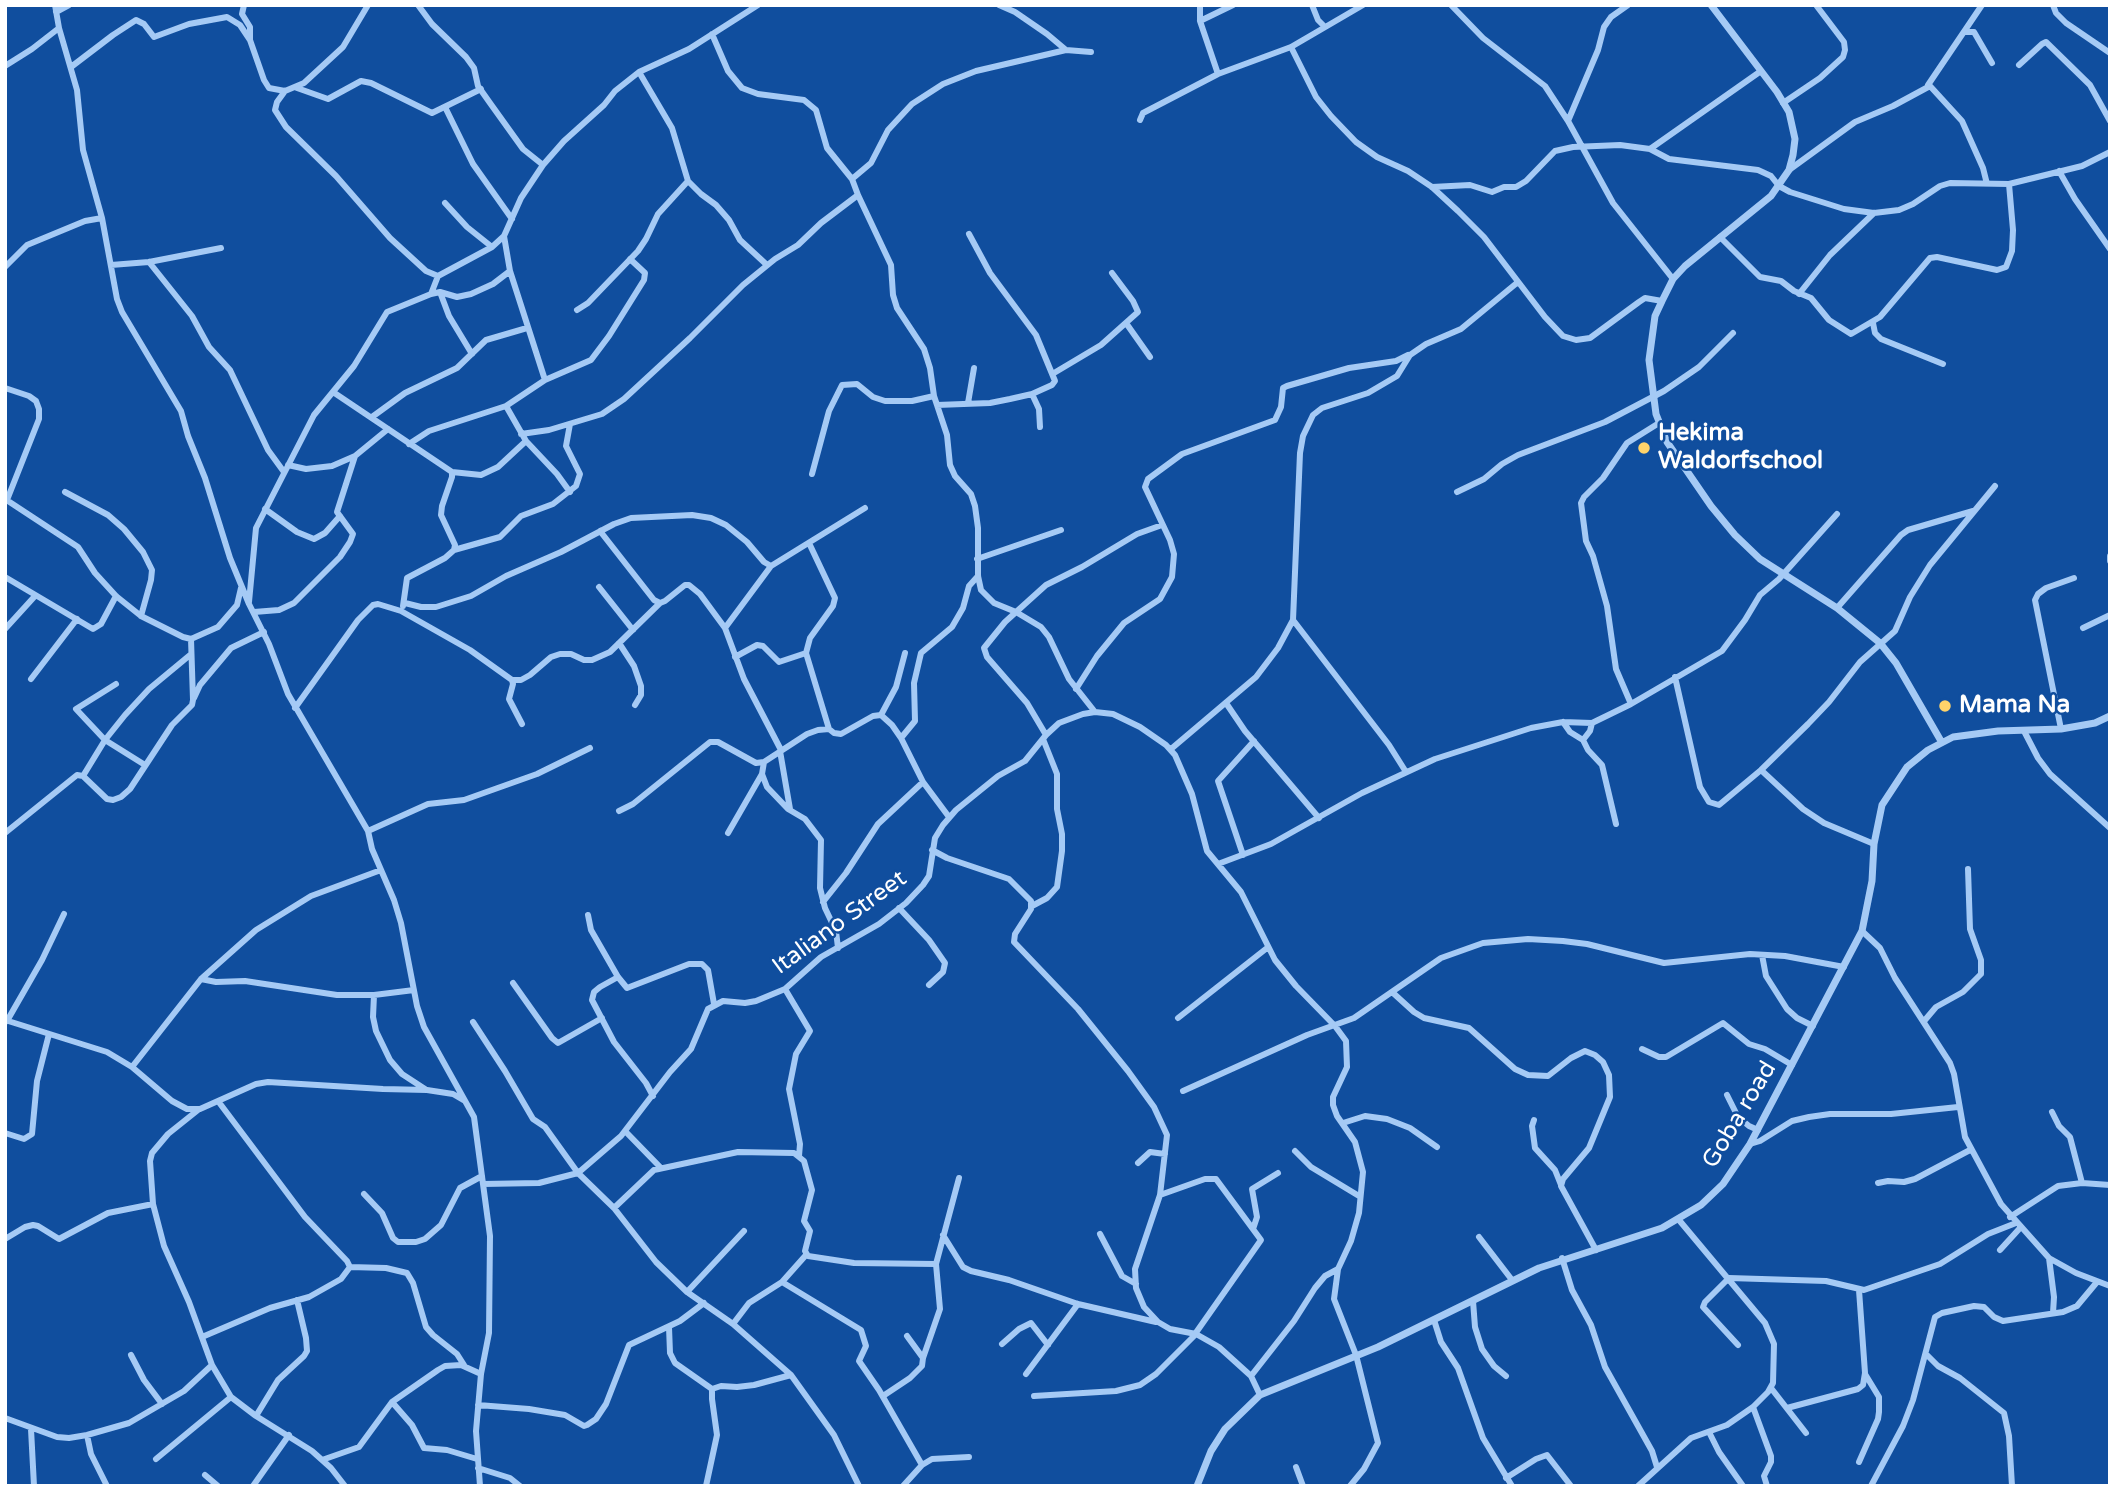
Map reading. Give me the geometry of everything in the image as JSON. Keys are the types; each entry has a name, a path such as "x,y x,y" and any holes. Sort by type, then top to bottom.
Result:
{"street":[{"path":"69,5 56,9 59,28 79,101 83,149 102,218 114,289 122,312 181,411 221,532 288,694 368,831 372,849 401,923 424,1027 470,1104 474,1117 490,1236 491,1288 489,1333 478,1405 477,1459 480,1486"},
{"path":"244,5 242,13 250,27 250,40"},
{"path":"71,66 136,20 144,24 154,37 189,24 227,17 240,25 250,40 264,80 273,90 285,91 297,88 343,47 368,5"},
{"path":"418,5 432,24 466,57 474,68 481,89 523,149 543,165"},
{"path":"431,293 438,276 492,247 504,236 521,198 543,165 615,91 639,72 689,49 758,5"},
{"path":"999,5 1037,26 1066,50"},
{"path":"1200,5 1200,21 1218,74"},
{"path":"1200,21 1233,5"},
{"path":"1312,5 1318,20 1325,27"},
{"path":"1140,120 1143,113 1218,74 1292,47 1363,5"},
{"path":"1451,5 1483,37 1545,86 1568,121 1613,203 1673,279"},
{"path":"1568,121 1598,50 1604,27 1611,17 1628,5"},
{"path":"1711,5 1789,111 1795,139 1790,170"},
{"path":"1783,103 1838,64 1843,57 1843,42 1816,5"},
{"path":"1941,741 1896,663 1880,643 1838,608 1760,559 1710,506 1667,442 1659,423 1652,397 1649,360 1655,316 1673,279 1685,266 1759,207 1790,170 1855,122 1893,106 1928,85 1982,5"},
{"path":"2053,5 2056,13 2066,23 2110,53"},
{"path":"5,65 59,28"},
{"path":"1962,33 1968,30 1974,32 1992,63"},
{"path":"712,34 728,71 742,88 758,94 804,100 813,105 827,148 852,179 891,265 893,295 897,307 924,349 934,396 947,435 950,465 971,494 975,506 981,590 987,598 1041,627 1076,689 1095,712 1113,713 1132,722 1171,749 1182,767 1192,794 1207,851 1241,892 1267,948 1288,976 1346,1041 1347,1067 1333,1097 1337,1116 1355,1142 1363,1172 1359,1213 1351,1241 1338,1269 1334,1299 1356,1355 1378,1443 1364,1469 1350,1486"},
{"path":"2019,65 2046,42 2093,89 2110,121"},
{"path":"1292,47 1316,97 1356,142 1377,157 1408,171 1432,187 1484,237 1545,317 1563,336 1570,340 1590,338 1645,298 1662,301"},
{"path":"852,179 871,163 888,130 912,104 943,84 976,71 1066,50 1091,52"},
{"path":"1650,149 1761,71"},
{"path":"639,72 672,128 688,181 716,205 729,220 740,240 767,265"},
{"path":"297,88 328,99 361,81 371,83 429,113 435,113 481,89"},
{"path":"1928,85 1936,90 1962,121 1983,168 1987,184"},
{"path":"285,91 277,102 276,115 336,176 390,238 426,271 438,276"},
{"path":"445,107 473,164 512,219"},
{"path":"1432,187 1470,185 1492,192 1504,187 1521,186 1555,151 1562,148 1620,145 1650,149 1669,159 1758,170 1771,177 1779,186 1844,209 1874,213 1899,210 1950,183 2009,184 2082,166 2110,152"},
{"path":"2059,171 2110,249"},
{"path":"577,310 588,303 630,259 646,239 658,214 688,181"},
{"path":"1720,237 1760,277 1781,281 1811,298 1829,320 1848,334 1873,323 1930,258 1937,257 1997,270 2006,267 2012,251 2013,230 2009,184"},
{"path":"333,392 452,472 481,475 498,467 524,437 602,414 624,399 743,285 798,245 821,223 858,195"},
{"path":"445,203 467,227 492,247"},
{"path":"1798,293 1830,255 1874,213"},
{"path":"5,267 27,246 85,221 102,218"},
{"path":"937,405 990,403 1032,394 1055,381 1054,373 1036,335 990,272 969,234"},
{"path":"504,236 510,271 545,380"},
{"path":"111,265 149,262 221,248"},
{"path":"409,444 429,431 506,406 545,380 587,363 609,336 646,276 630,259"},
{"path":"149,262 192,316 209,347 230,370 244,394 257,428 284,472"},
{"path":"249,604 254,537 265,509 314,415 354,366 387,312 431,293 440,292 457,297 471,294 493,284 510,271"},
{"path":"1054,373 1101,345 1137,313 1138,308 1112,273"},
{"path":"1076,689 1097,656 1124,623 1154,603 1165,590 1174,566 1174,554 1145,487 1153,474 1182,454 1275,420 1281,407 1283,388 1286,386 1349,369 1389,363 1410,355 1461,329 1518,282"},
{"path":"440,292 449,316 472,354"},
{"path":"1126,323 1150,357"},
{"path":"1873,323 1875,332 1881,339 1943,364"},
{"path":"372,418 405,393 457,369 486,340 527,328"},
{"path":"1457,492 1484,479 1518,455 1575,435 1652,397 1699,367 1733,333"},
{"path":"1171,749 1256,677 1278,648 1293,620 1300,453 1308,421 1316,411 1368,393 1397,376 1410,355"},
{"path":"968,403 974,368"},
{"path":"811,474 829,411 842,385 855,383 873,397 885,401 912,401 934,396"},
{"path":"5,388 29,396 36,401 39,409 38,419 6,500 78,547 95,573 116,596 141,616 191,639 218,627 230,615 237,605 242,586"},
{"path":"1032,394 1039,410 1040,427"},
{"path":"506,406 524,437 570,492"},
{"path":"1631,704 1616,669 1607,606 1586,541 1581,503 1627,443 1659,423"},
{"path":"401,611 405,603 404,584 407,578 445,558 454,550 496,539 521,516 553,504 570,492 580,480 580,474 566,446 570,425"},
{"path":"288,465 320,469 332,466 355,456 388,429"},
{"path":"254,612 287,607 340,557 354,534 340,516 338,508 355,456"},
{"path":"452,472 441,515 455,545 454,550"},
{"path":"1675,677 1698,780 1709,802 1719,805 1761,771 1822,709 1860,662 1895,631 1920,580 1995,486"},
{"path":"65,492 108,515 143,552 152,570 141,616"},
{"path":"725,628 771,566 865,508"},
{"path":"265,509 298,532 314,539 325,533 340,516"},
{"path":"1838,608 1900,535 1908,530 1975,510"},
{"path":"1218,864 1271,844 1406,772 1489,740 1531,728 1563,722 1592,723 1631,704 1722,650 1760,595 1784,574 1837,514"},
{"path":"405,603 436,607 471,596 506,576 631,518 704,516 726,525 771,566"},
{"path":"1162,525 1137,534 1046,585 1005,622 984,651 1027,703 1044,737 1057,774 1057,809 1062,834 1057,887 1047,898 1032,906 1015,934 1014,942 1078,1009 1154,1107 1167,1135 1160,1195 1135,1269 1136,1284 1144,1307 1158,1322 1170,1329 1196,1334 1219,1347 1251,1376 1260,1395"},
{"path":"978,559 1061,530"},
{"path":"600,531 649,596 660,603"},
{"path":"810,543 835,598 833,606 810,638 806,653 829,729 841,734 873,716 881,715 901,738 923,782 949,817"},
{"path":"901,738 915,721 914,683 921,653 952,627 963,608 969,586 978,576"},
{"path":"5,577 93,629 98,628 116,596"},
{"path":"2061,729 2035,600 2046,588 2074,578"},
{"path":"296,708 327,660 373,605 387,605 401,611 470,650 512,680 521,680 559,654 571,654 584,660 592,660 610,652 660,603 685,585 700,594 725,628 735,657 780,750 790,810"},
{"path":"599,587 633,629"},
{"path":"5,629 35,596"},
{"path":"2083,628 2110,615"},
{"path":"31,679 77,619"},
{"path":"1293,620 1389,745 1406,772"},
{"path":"5,833 77,775 83,776 107,799 121,797 130,789 172,725 184,714 200,685 230,648 264,632"},
{"path":"191,639 193,700"},
{"path":"619,643 634,666 641,686 641,695 635,705"},
{"path":"735,657 757,645 762,646 779,662 806,653"},
{"path":"881,715 896,687 905,653"},
{"path":"83,776 105,740 149,689 190,655"},
{"path":"512,680 509,699 522,724"},
{"path":"116,684 76,709 105,740 145,765"},
{"path":"1226,703 1254,741 1319,818"},
{"name":"Italiano Street","path":"714,1004 723,1001 756,1001 785,989 821,957 879,924 923,886 929,876 935,838 949,817 998,776 1025,761 1044,737 1065,720 1095,712"},
{"name":"Goba road","path":"1197,1486 1211,1451 1225,1429 1260,1395 1434,1320 1562,1258 1640,1236 1679,1220 1701,1205 1723,1184 1751,1144 1862,931 1882,805 1908,767 1941,741 1970,733 2061,729 2095,723 2110,716"},
{"path":"1563,722 1570,732 1583,740 1602,765 1616,824"},
{"path":"1583,740 1592,723"},
{"path":"619,811 633,804 714,740 756,763 764,762 807,734 829,729"},
{"path":"2024,731 2050,774 2110,828"},
{"path":"1243,855 1219,781 1254,741"},
{"path":"368,831 428,804 464,800 485,790 537,774 590,748"},
{"path":"728,832 762,774 764,762"},
{"path":"1761,771 1779,790 1824,823 1874,844"},
{"path":"762,774 767,787 790,810 805,819 821,840 820,888 823,902 833,921 838,948"},
{"path":"823,902 878,824 923,782"},
{"path":"932,850 947,858 1009,878 1031,901 1032,906"},
{"path":"1925,1020 1936,1007 1963,992 1981,974 1981,960 1970,929 1968,869"},
{"path":"132,1066 201,979 256,930 280,913 311,897 381,870"},
{"path":"899,908 929,940 945,963 943,972 929,985"},
{"path":"64,914 42,960 6,1020 107,1052 132,1066 179,1106 200,1109"},
{"path":"483,1184 539,1183 578,1173 625,1131 693,1046 704,1017 714,1004 708,970 702,964 689,964 629,989 624,986 591,930 588,915"},
{"path":"1862,931 1880,948 1895,978 1925,1020 1954,1074 1958,1107 1970,1150 2010,1217 2049,1258 2110,1286"},
{"path":"1182,1091 1307,1035 1335,1026 1371,1008 1441,958 1483,943 1528,939 1587,944 1664,963 1762,955 1800,958 1844,967"},
{"path":"1178,1018 1267,948"},
{"path":"1762,955 1766,976 1787,1009 1813,1026"},
{"path":"618,977 600,986 592,999 614,1042 653,1096"},
{"path":"201,979 216,982 245,981 337,995 374,995 414,990"},
{"path":"513,983 558,1043 602,1017"},
{"path":"785,989 810,1031 796,1054 789,1089 800,1144 799,1156"},
{"path":"1392,992 1424,1018 1469,1028 1516,1069 1528,1074 1548,1076 1585,1051 1603,1062 1611,1084 1608,1103 1589,1148 1563,1179 1562,1185"},
{"path":"374,995 373,1017 376,1031 390,1060 402,1073 427,1090"},
{"path":"473,1022 533,1119 545,1127 578,1173 614,1208 656,1262 687,1292 733,1324 791,1375 834,1434 859,1486"},
{"path":"1642,1049 1659,1057 1666,1057 1723,1023 1749,1044 1765,1049 1792,1065"},
{"path":"5,1133 24,1139 32,1134 37,1081 49,1034"},
{"path":"345,1486 322,1460 231,1397 212,1365 190,1302 164,1246 153,1203 149,1172 152,1153 168,1134 200,1109 256,1084 268,1082 427,1090 453,1094 470,1104"},
{"path":"1727,1095 1738,1116 1758,1130"},
{"path":"218,1101 305,1217 350,1267"},
{"path":"1751,1144 1792,1121 1809,1117 1891,1114 1958,1107"},
{"path":"2052,1112 2059,1126 2070,1137 2082,1184"},
{"path":"1343,1123 1365,1116 1387,1119 1410,1128 1437,1147"},
{"path":"1534,1120 1532,1126 1535,1148 1555,1170 1596,1250"},
{"path":"625,1131 660,1168"},
{"path":"1878,1183 1915,1179 1970,1150"},
{"path":"1295,1151 1311,1167 1359,1196"},
{"path":"614,1208 654,1170 660,1168 738,1152 794,1153 799,1156 804,1161 812,1190 804,1221 810,1234 806,1255 782,1282 748,1303 733,1324"},
{"path":"1138,1163 1150,1152 1166,1154"},
{"path":"1253,1229 1256,1217 1252,1189 1278,1173"},
{"path":"364,1194 382,1213 393,1238 398,1242 416,1242 425,1239 441,1225 460,1188 482,1176"},
{"path":"883,1396 922,1366 940,1309 936,1264 959,1178"},
{"path":"1034,1396 1116,1391 1140,1385 1156,1374 1196,1334 1219,1297 1260,1243 1261,1240 1216,1179 1205,1179 1160,1195"},
{"path":"2010,1217 2058,1186 2110,1185"},
{"path":"5,1239 24,1227 38,1226 59,1239 108,1213 153,1203"},
{"path":"1638,1486 1691,1438 1727,1425 1752,1406 1771,1388 1774,1372 1774,1344 1758,1312 1679,1220"},
{"path":"2000,1250 2018,1226"},
{"path":"1738,1345 1703,1307 1729,1278 1826,1281 1859,1290 1941,1264 1988,1234 2018,1226"},
{"path":"687,1292 744,1231"},
{"path":"1100,1234 1122,1276 1136,1284"},
{"path":"943,1235 967,1270 1019,1283 1079,1304 1158,1322"},
{"path":"1479,1237 1512,1280"},
{"path":"806,1255 854,1263 936,1264"},
{"path":"1562,1258 1572,1290 1591,1325 1605,1367 1652,1451 1657,1467"},
{"path":"2049,1258 2054,1297 2053,1313"},
{"path":"350,1267 370,1266 407,1273 413,1283 426,1327 457,1354 464,1366"},
{"path":"202,1337 270,1308 325,1290 345,1275 350,1267"},
{"path":"1251,1376 1294,1321 1315,1288 1325,1276 1338,1269"},
{"path":"782,1282 861,1330 866,1346 859,1361 883,1396 922,1465"},
{"path":"1871,1486 1908,1413 1933,1321 1942,1313 1980,1306 2003,1321 2053,1313 2077,1306 2097,1282"},
{"path":"1787,1408 1858,1389 1865,1383 1859,1290"},
{"path":"256,1416 278,1380 307,1351 297,1300"},
{"path":"1473,1301 1475,1327 1482,1349 1486,1357 1506,1376"},
{"path":"478,1405 565,1415 584,1426 587,1425 596,1419 606,1404 629,1345 669,1327 704,1303"},
{"path":"1026,1374 1079,1304"},
{"path":"1434,1320 1441,1342 1458,1368 1483,1438 1512,1486"},
{"path":"1002,1344 1019,1329 1031,1324 1048,1345"},
{"path":"669,1327 670,1353 675,1363 712,1389"},
{"path":"907,1336 923,1357"},
{"path":"1926,1354 1938,1366 1960,1378 2004,1413 2009,1436 2012,1486"},
{"path":"131,1355 144,1380 162,1404"},
{"path":"5,1418 31,1429 69,1438 87,1435 129,1423 184,1391 212,1365"},
{"path":"322,1460 359,1447 392,1402 445,1366 464,1366 481,1374"},
{"path":"1859,1462 1879,1412 1879,1397 1865,1373"},
{"path":"712,1389 721,1386 754,1385 791,1375"},
{"path":"1771,1388 1806,1433"},
{"path":"706,1486 717,1435 712,1389"},
{"path":"156,1459 231,1397"},
{"path":"392,1402 412,1425 424,1448 447,1450 477,1459"},
{"path":"1752,1406 1771,1456 1764,1476 1767,1486"},
{"path":"31,1429 34,1486"},
{"path":"1709,1432 1719,1452 1743,1486"},
{"path":"87,1435 91,1454 107,1486"},
{"path":"253,1486 289,1436"},
{"path":"1506,1478 1547,1455 1570,1486"},
{"path":"904,1486 922,1465 932,1459 969,1457"},
{"path":"1296,1466 1303,1486"},
{"path":"478,1468 510,1478 520,1486"},
{"path":"205,1475 218,1486"}],"place":[{"name":"Hekima Waldorfschool","path":"1644,448"},
{"name":"Mama Na","path":"1945,706"}]}
